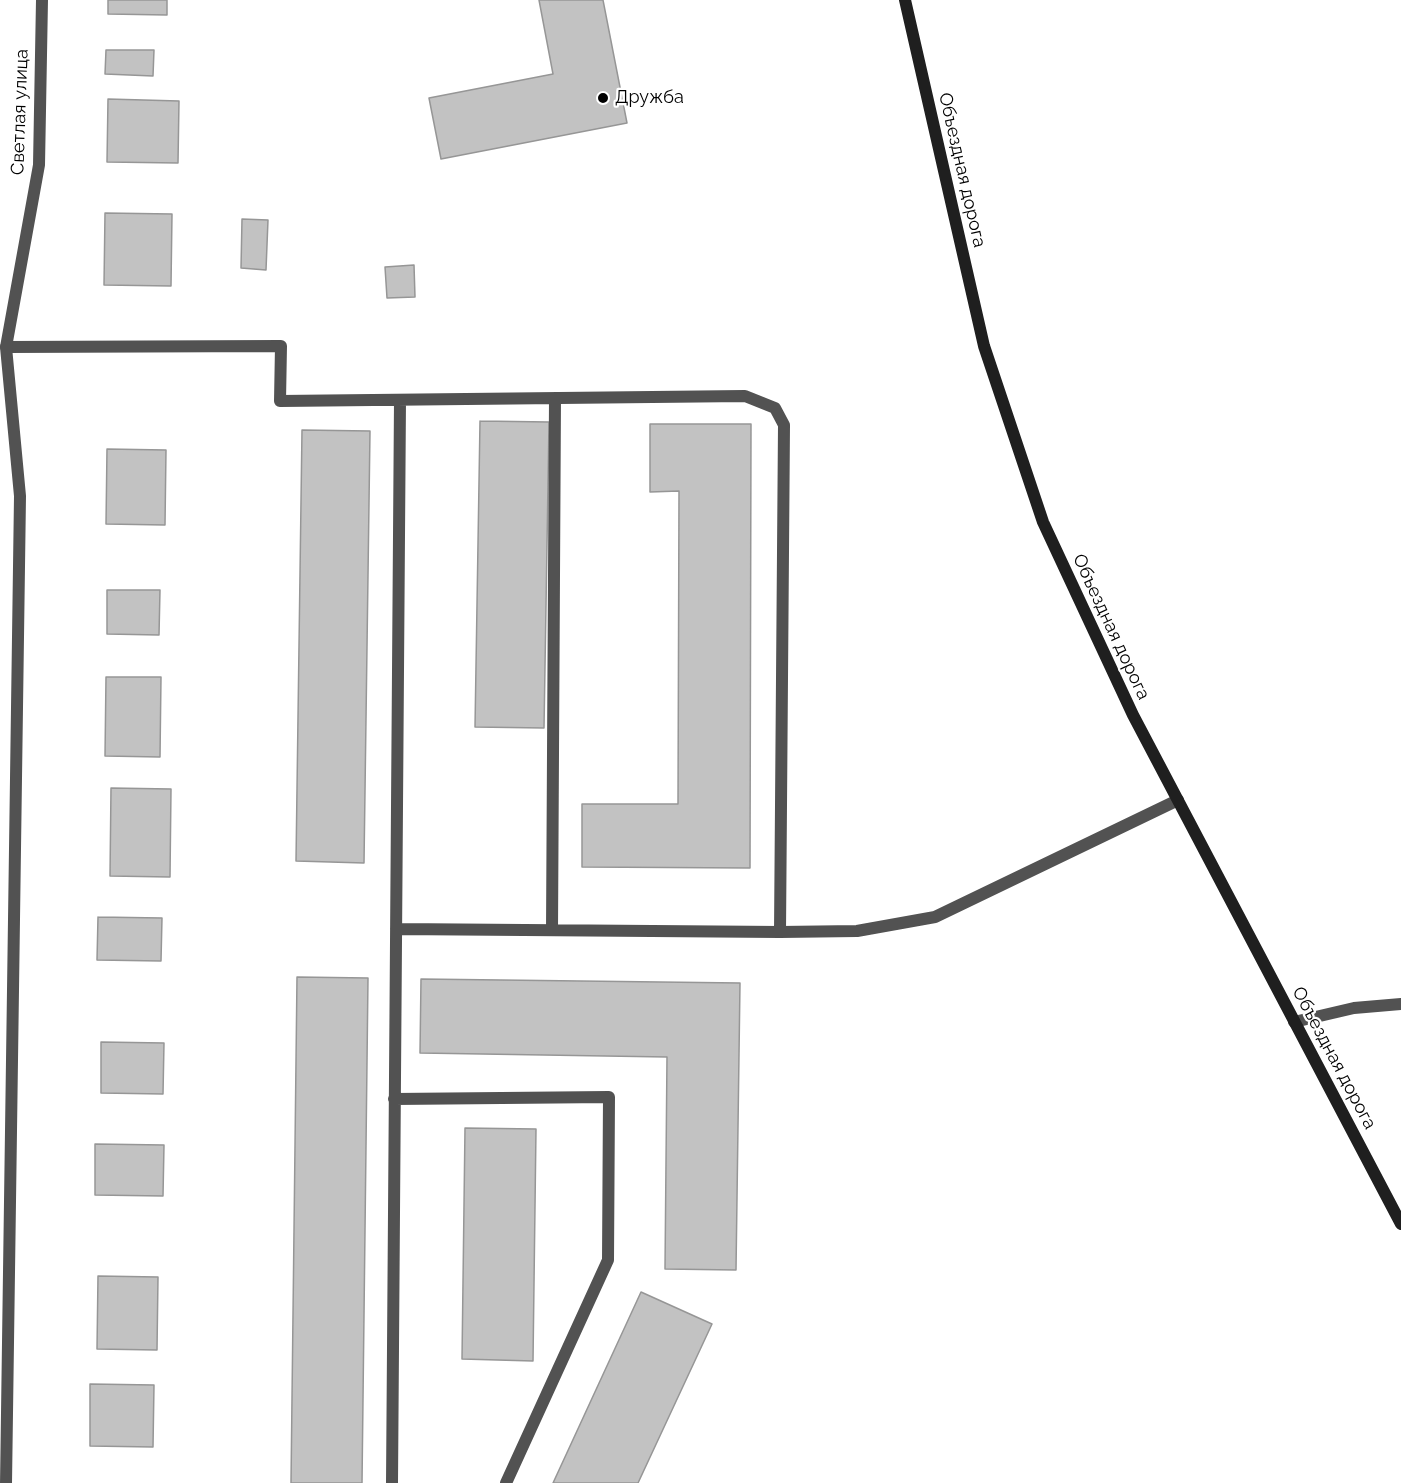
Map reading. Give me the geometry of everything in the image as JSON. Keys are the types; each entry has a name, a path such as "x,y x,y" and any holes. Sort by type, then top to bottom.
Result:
{"main road":[{"name":"Объездная дорога","path":"905,0 984,346 1042,522 1133,715 1401,1224"}],"street":[{"name":"Светлая улица","path":"6,1483 20,496 3,347 39,165 42,0"},
{"path":"3,347 280,346 280,401 745,396 775,408 784,425 780,932"},
{"path":"552,930 555,398"},
{"path":"392,1483 400,400"},
{"path":"396,929 857,931 935,917 1178,800"},
{"path":"1294,1022 1354,1008 1401,1004"},
{"path":"394,1099 609,1097 608,1260 506,1483"}],"building":[{"path":"108,0 167,0 167,15 108,14"},
{"path":"539,0 603,0 627,123 441,159 429,98 553,74"},
{"path":"106,50 154,50 153,76 105,74"},
{"path":"108,99 179,101 178,163 107,162"},
{"path":"105,213 172,214 171,286 104,285"},
{"path":"242,219 268,220 266,270 241,268"},
{"path":"414,265 415,297 387,298 385,267"},
{"path":"480,421 549,422 544,728 475,727"},
{"path":"650,424 751,424 750,868 582,867 582,804 678,804 679,491 650,492"},
{"path":"302,430 370,431 364,863 296,861"},
{"path":"107,449 166,450 165,525 106,524"},
{"path":"107,590 160,590 159,635 107,634"},
{"path":"106,677 161,677 160,757 105,756"},
{"path":"111,788 171,789 170,877 110,876"},
{"path":"98,917 162,918 161,961 97,960"},
{"path":"297,977 368,978 362,1483 291,1483"},
{"path":"421,979 740,983 736,1270 665,1269 667,1057 420,1053"},
{"path":"101,1042 164,1043 163,1094 101,1093"},
{"path":"465,1128 536,1129 533,1361 462,1359"},
{"path":"95,1144 164,1145 163,1196 95,1195"},
{"path":"98,1276 158,1277 157,1350 97,1349"},
{"path":"641,1292 712,1324 638,1483 553,1483"},
{"path":"90,1384 154,1385 153,1447 90,1446"}],"place":[{"name":"Дружба","path":"603,98"}]}
